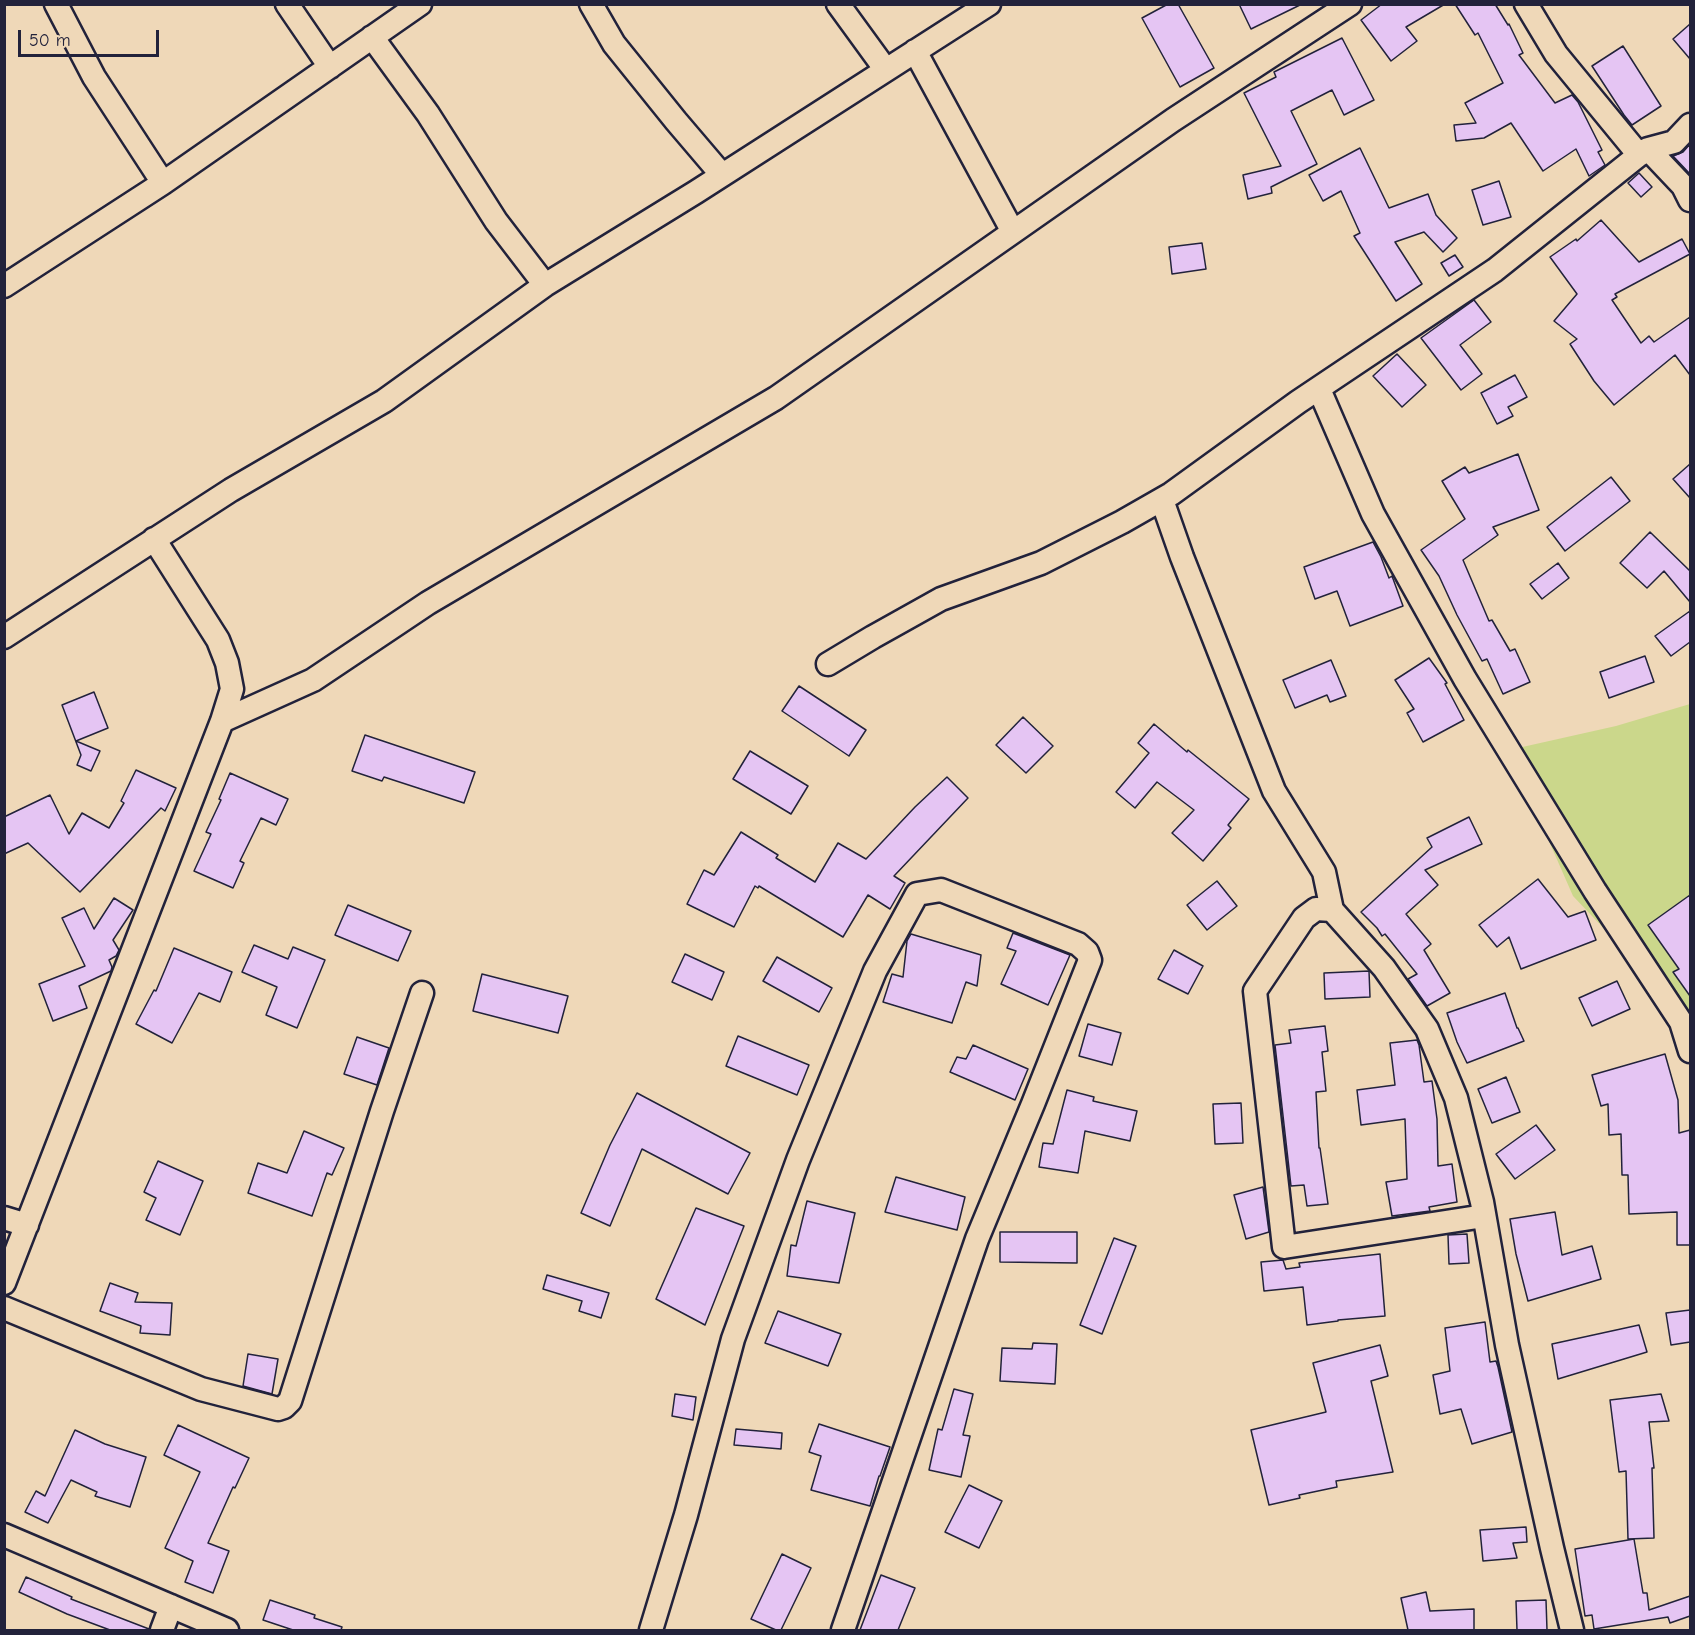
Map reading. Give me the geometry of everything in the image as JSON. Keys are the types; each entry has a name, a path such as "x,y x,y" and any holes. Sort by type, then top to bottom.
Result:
{"street":[{"path":"56,4 94,77 163,183"},
{"path":"287,4 330,66"},
{"path":"4,286 163,183 420,4"},
{"path":"591,4 614,44 722,175"},
{"path":"838,4 886,70"},
{"path":"4,637 231,490 384,401 545,285 989,4"},
{"path":"222,721 313,680 428,603 776,398 1173,120 1350,4"},
{"path":"1526,4 1556,54 1644,152 1683,186 1690,200"},
{"path":"372,37 428,114 496,221 545,285"},
{"path":"915,51 1013,232"},
{"path":"828,664 941,599 1041,563 1162,500 1298,402 1495,270 1644,152 1674,142 1690,125"},
{"path":"1319,389 1373,514 1466,679 1595,891 1681,1022 1690,1051"},
{"path":"1162,500 1182,557 1274,791 1324,872 1332,910 1384,968 1427,1029 1456,1098 1484,1216 1507,1345 1572,1630"},
{"path":"4,1283 222,721 232,689 227,663 218,640 154,539"},
{"path":"651,1630 686,1515 733,1339 798,1160 875,971 917,894 941,890 1078,944 1087,952 1089,960 977,1239 843,1630"},
{"path":"1332,910 1316,909 1304,918 1255,991 1284,1247 1484,1216"},
{"path":"4,1308 201,1389 278,1409 284,1407 290,1401 422,993"},
{"path":"4,1218 27,1225"},
{"path":"4,1535 227,1630"},
{"path":"162,1630 171,1606"}],"green space":[{"path":"1690,704 1690,1031 1688,1017 1573,896 1509,750 1616,726"}],"building":[{"path":"1168,4 1178,4 1214,68 1180,87 1142,18"},
{"path":"1239,4 1302,4 1251,29"},
{"path":"1382,4 1445,4 1406,27 1417,41 1391,61 1361,20"},
{"path":"1455,4 1495,4 1509,24 1523,53 1519,55 1555,103 1572,95 1578,102 1602,150 1598,152 1605,165 1589,176 1576,149 1543,171 1511,123 1484,138 1456,141 1454,125 1476,123 1465,103 1503,83 1478,33 1475,35"},
{"path":"1690,24 1690,59 1673,39"},
{"path":"1342,38 1374,100 1344,115 1332,90 1291,111 1317,164 1271,187 1272,193 1248,199 1243,175 1281,166 1244,93 1276,77 1274,72"},
{"path":"1623,46 1661,106 1632,125 1592,66"},
{"path":"1690,144 1690,174 1673,156 1683,152"},
{"path":"1360,148 1389,208 1428,194 1436,215 1457,238 1443,252 1424,232 1395,242 1422,284 1396,301 1354,236 1360,233 1341,191 1323,201 1309,175"},
{"path":"1639,173 1652,187 1641,197 1628,183"},
{"path":"1499,181 1511,217 1483,225 1472,190"},
{"path":"1601,220 1639,262 1682,239 1690,254 1615,294 1617,297 1612,300 1641,343 1649,336 1654,342 1690,317 1690,375 1675,355 1614,405 1594,381 1570,344 1577,339 1554,321 1577,294 1550,257 1576,239 1577,241"},
{"path":"1202,243 1206,269 1172,274 1169,247"},
{"path":"1455,255 1463,267 1449,276 1441,263"},
{"path":"1474,300 1491,322 1460,345 1482,374 1461,390 1421,338"},
{"path":"1397,354 1426,385 1402,407 1373,376"},
{"path":"1515,375 1527,397 1508,407 1513,416 1497,424 1481,393"},
{"path":"1518,454 1539,510 1493,527 1498,535 1463,560 1489,621 1492,620 1510,651 1515,649 1530,682 1503,694 1487,659 1482,661 1439,576 1421,550 1465,519 1442,481 1465,467 1469,473"},
{"path":"1690,464 1690,498 1673,479"},
{"path":"1611,477 1630,501 1565,551 1547,527"},
{"path":"1650,532 1690,571 1690,602 1664,571 1647,588 1620,563"},
{"path":"1373,542 1389,578 1392,576 1403,606 1350,626 1337,591 1315,599 1304,567"},
{"path":"1558,563 1569,578 1542,599 1530,584"},
{"path":"1690,611 1690,642 1671,656 1655,636"},
{"path":"1645,656 1654,682 1609,698 1600,672"},
{"path":"1429,658 1447,683 1445,684 1464,720 1423,742 1407,713 1414,709 1395,680"},
{"path":"1331,660 1346,696 1330,702 1327,695 1295,708 1283,680"},
{"path":"799,686 866,730 849,756 782,711"},
{"path":"94,692 108,728 76,741 100,751 91,771 77,765 81,755 62,705"},
{"path":"1023,717 1053,746 1026,773 996,745"},
{"path":"1154,724 1249,799 1228,825 1231,828 1203,861 1172,833 1194,810 1157,782 1135,808 1116,792 1149,753 1138,743"},
{"path":"365,735 475,772 464,803 384,777 382,781 352,771"},
{"path":"750,751 808,786 791,814 733,779"},
{"path":"136,770 176,788 165,811 161,808 80,892 28,843 4,854 4,817 50,795 69,834 82,813 109,828 124,803 121,801"},
{"path":"230,773 288,799 276,825 261,818 240,861 244,863 233,888 194,871 211,834 206,832 221,800 219,799"},
{"path":"947,777 968,798 894,876 905,883 890,909 868,895 843,937 759,886 758,888 755,886 734,927 687,904 704,870 714,875 741,832 778,855 776,858 815,882 838,843 866,859"},
{"path":"1469,817 1482,844 1425,870 1438,885 1406,914 1431,944 1424,950 1450,993 1427,1006 1408,979 1417,974 1385,934 1382,936 1361,912 1432,847 1427,838"},
{"path":"1538,879 1568,917 1585,911 1596,940 1521,969 1509,937 1497,947 1479,925"},
{"path":"1217,881 1237,906 1207,930 1187,905"},
{"path":"1690,895 1690,996 1673,972 1679,969 1648,925"},
{"path":"114,898 133,910 113,940 119,950 116,956 109,960 111,971 79,986 87,1008 53,1021 39,984 85,966 62,918 84,908 94,929"},
{"path":"348,905 411,931 398,961 335,935"},
{"path":"1013,933 1070,955 1048,1005 1001,984 1016,951 1007,948"},
{"path":"911,934 981,955 977,986 966,982 952,1023 883,1002 892,974 903,977 907,941"},
{"path":"254,945 288,959 293,947 325,960 297,1028 266,1015 277,987 242,972"},
{"path":"174,948 232,972 220,1002 199,993 172,1043 136,1024 154,990 156,991"},
{"path":"1174,950 1203,966 1188,994 1158,979"},
{"path":"685,954 724,972 712,1000 672,982"},
{"path":"777,957 832,988 819,1012 763,981"},
{"path":"1369,971 1370,997 1325,999 1324,973"},
{"path":"482,974 568,996 558,1033 473,1011"},
{"path":"1617,981 1630,1009 1592,1026 1579,998"},
{"path":"1505,993 1524,1041 1467,1063 1447,1013"},
{"path":"1088,1024 1121,1033 1112,1065 1079,1056"},
{"path":"1325,1026 1328,1051 1322,1052 1326,1091 1316,1092 1319,1148 1328,1204 1307,1206 1304,1185 1291,1186 1275,1045 1291,1043 1289,1030"},
{"path":"738,1036 809,1065 797,1095 726,1066"},
{"path":"357,1037 389,1048 377,1085 344,1074"},
{"path":"1417,1040 1424,1082 1432,1081 1437,1119 1438,1166 1452,1164 1457,1202 1429,1207 1430,1211 1392,1216 1386,1182 1407,1179 1405,1119 1361,1125 1357,1090 1395,1085 1390,1043"},
{"path":"973,1045 1028,1069 1015,1100 950,1072 957,1057 966,1059"},
{"path":"1665,1054 1678,1100 1679,1133 1690,1130 1690,1245 1677,1245 1677,1212 1629,1214 1628,1175 1622,1175 1621,1134 1609,1135 1608,1104 1601,1106 1592,1075"},
{"path":"1506,1077 1520,1112 1492,1123 1478,1089"},
{"path":"1067,1090 1094,1097 1093,1101 1137,1111 1130,1141 1085,1131 1078,1173 1039,1167 1043,1143 1053,1144"},
{"path":"637,1093 750,1153 728,1194 642,1149 610,1226 581,1213 610,1145"},
{"path":"1241,1103 1243,1143 1215,1144 1213,1104"},
{"path":"1536,1125 1555,1150 1515,1179 1496,1154"},
{"path":"304,1131 344,1148 332,1175 327,1173 312,1216 248,1193 258,1163 287,1173"},
{"path":"158,1161 203,1181 180,1235 146,1220 156,1198 144,1192"},
{"path":"896,1177 965,1197 957,1230 885,1212"},
{"path":"1263,1187 1269,1232 1246,1239 1234,1195"},
{"path":"807,1201 855,1213 839,1283 787,1276 791,1245 796,1246"},
{"path":"696,1208 744,1226 705,1325 656,1299"},
{"path":"1555,1212 1562,1255 1592,1246 1601,1279 1528,1301 1510,1219"},
{"path":"1000,1232 1077,1232 1077,1263 1000,1262"},
{"path":"1467,1234 1469,1263 1449,1264 1448,1235"},
{"path":"1114,1238 1136,1246 1102,1334 1080,1325"},
{"path":"1380,1254 1385,1316 1307,1325 1303,1287 1264,1291 1261,1262 1283,1260 1286,1269 1300,1267 1299,1263"},
{"path":"547,1275 609,1293 601,1318 579,1311 582,1301 543,1289"},
{"path":"110,1283 138,1293 135,1302 172,1303 170,1335 140,1333 141,1326 100,1311"},
{"path":"1690,1310 1690,1342 1671,1345 1666,1313"},
{"path":"778,1311 841,1334 828,1366 765,1343"},
{"path":"1485,1322 1490,1362 1496,1361 1498,1367 1512,1432 1472,1444 1461,1409 1440,1414 1433,1375 1450,1371 1445,1328"},
{"path":"1639,1325 1647,1352 1558,1379 1552,1344"},
{"path":"1033,1343 1057,1344 1055,1384 1000,1381 1002,1348 1032,1349"},
{"path":"1380,1345 1388,1376 1371,1381 1393,1472 1336,1481 1337,1487 1299,1495 1300,1498 1269,1505 1251,1430 1326,1412 1313,1363"},
{"path":"248,1354 278,1359 272,1394 243,1386"},
{"path":"954,1389 973,1394 963,1435 970,1436 961,1477 929,1470 938,1429 942,1430"},
{"path":"675,1394 696,1397 693,1420 672,1416"},
{"path":"1661,1394 1669,1421 1649,1422 1654,1468 1652,1468 1654,1538 1628,1539 1626,1471 1619,1472 1610,1400"},
{"path":"819,1424 890,1447 870,1506 811,1490 821,1456 809,1452"},
{"path":"178,1425 249,1458 235,1488 233,1487 208,1543 229,1551 213,1593 185,1582 193,1561 165,1548 200,1472 164,1455"},
{"path":"736,1429 782,1433 781,1449 734,1445"},
{"path":"75,1430 105,1444 146,1457 130,1507 95,1496 97,1492 71,1480 48,1523 25,1512 36,1491 45,1496"},
{"path":"969,1485 1002,1501 979,1548 945,1532"},
{"path":"1526,1527 1527,1542 1513,1543 1517,1558 1483,1561 1480,1530"},
{"path":"1634,1539 1643,1593 1647,1593 1649,1610 1690,1596 1690,1616 1670,1623 1668,1617 1594,1629 1592,1615 1585,1616 1575,1549"},
{"path":"782,1554 811,1568 781,1630 776,1630 751,1619"},
{"path":"881,1575 915,1588 898,1630 860,1630"},
{"path":"26,1577 72,1597 71,1599 149,1630 110,1630 67,1614 19,1592"},
{"path":"1426,1592 1430,1611 1474,1609 1474,1630 1408,1630 1401,1598"},
{"path":"270,1600 315,1615 314,1618 342,1627 341,1630 293,1630 263,1620"},
{"path":"1546,1600 1547,1630 1517,1630 1516,1601"}]}
